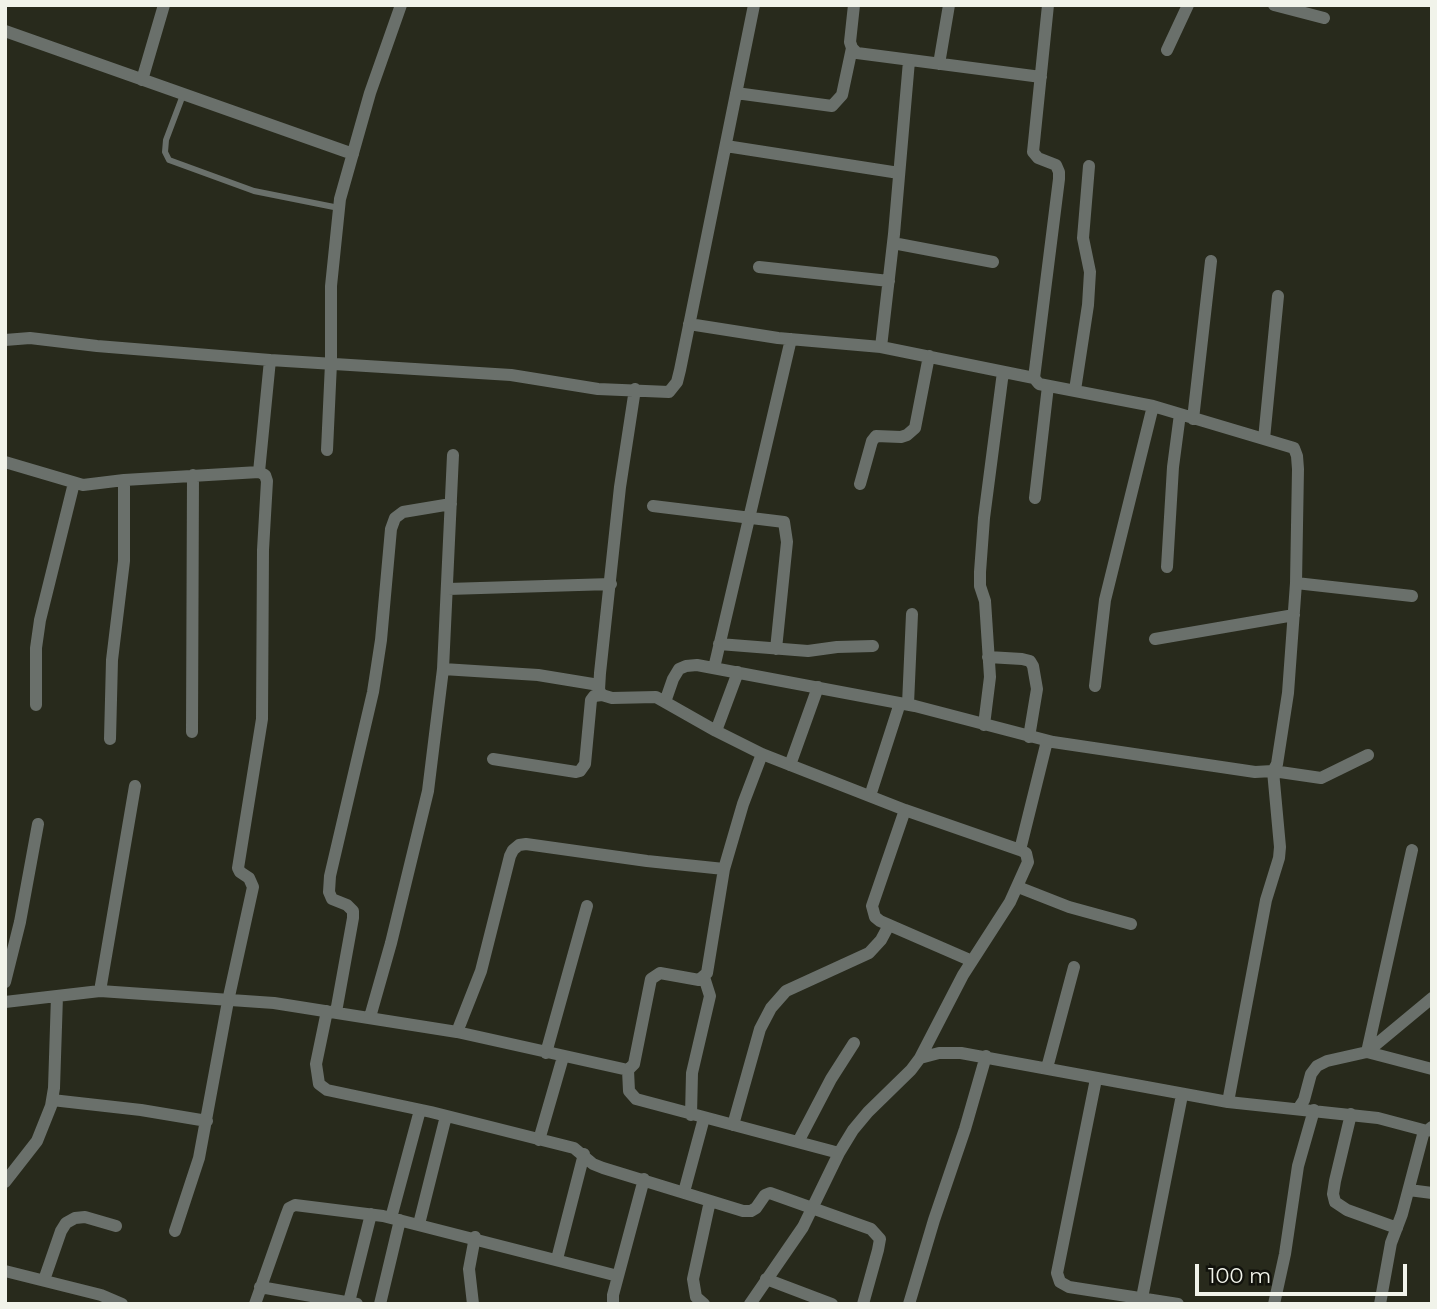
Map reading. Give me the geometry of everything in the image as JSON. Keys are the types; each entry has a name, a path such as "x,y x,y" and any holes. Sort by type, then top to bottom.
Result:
{"street":[{"path":"142,80 164,5"},
{"path":"327,450 331,286 339,208 370,93 401,5"},
{"path":"5,340 30,338 270,360 511,375 598,389 669,392 677,382 754,5"},
{"path":"736,93 832,106 842,95 852,48 854,5"},
{"path":"939,64 949,5"},
{"path":"1034,378 1059,172 1056,165 1038,158 1033,152 1048,5"},
{"path":"1167,50 1188,5"},
{"path":"1273,5 1324,18"},
{"path":"5,31 353,155"},
{"path":"852,48 867,56 1041,77"},
{"path":"881,346 909,61"},
{"path":"726,146 899,173"},
{"path":"1075,390 1088,305 1090,272 1083,238 1089,166"},
{"path":"893,243 993,262"},
{"path":"1193,419 1211,261"},
{"path":"759,267 889,281"},
{"path":"1264,439 1278,296"},
{"path":"689,324 791,339 881,346 1034,378 1039,384 1048,386 1153,406 1294,448 1297,457 1294,615 1288,694 1279,754 1273,771 1279,858 1266,900 1227,1102"},
{"path":"714,668 791,339"},
{"path":"860,484 872,441 876,436 901,437 915,428 929,356"},
{"path":"259,472 270,360"},
{"path":"984,725 990,687 980,572 984,518 1003,372"},
{"path":"1035,498 1048,386"},
{"path":"493,759 576,772 585,764 591,700 600,690 620,487 635,389"},
{"path":"1095,686 1105,600 1153,406"},
{"path":"1167,567 1173,467 1180,414"},
{"path":"370,1017 428,791 443,669 453,455"},
{"path":"5,462 83,485 259,472 265,475 267,481 263,550 262,719 239,868 240,872 249,878 253,887 228,1001 200,1158 175,1231"},
{"path":"192,733 193,475"},
{"path":"110,740 112,660 124,561 124,480"},
{"path":"36,705 36,648 40,620 74,483"},
{"path":"451,504 402,512 395,518 391,529 381,640 373,692 330,876 329,892 332,900 347,905 353,911 353,918 316,1064 319,1084 327,1090 574,1148 593,1164 603,1168 710,1201 751,1211 770,1193 872,1229 880,1239 863,1304"},
{"path":"653,506 784,522 787,542 776,649"},
{"path":"1296,583 1412,596"},
{"path":"447,589 611,584"},
{"path":"870,796 904,704 912,614"},
{"path":"1155,639 1294,615"},
{"path":"719,644 808,651 873,646"},
{"path":"988,657 1022,659 1030,661 1033,666 1037,689 1030,737"},
{"path":"666,702 679,669 697,665 904,704 1047,741 1255,772 1273,771 1321,778 1368,755"},
{"path":"443,669 538,675 600,690 612,698 656,697 762,754 905,810 1026,853 1028,862 1018,887 972,961 920,1058 868,1112 839,1153 793,1243 750,1304"},
{"path":"716,731 738,671"},
{"path":"790,765 818,687"},
{"path":"1020,850 1047,741"},
{"path":"684,1192 698,1116 692,1073 710,996 704,978 709,965 724,869 743,804 762,754"},
{"path":"100,991 135,786"},
{"path":"905,810 872,906 875,917 972,961"},
{"path":"5,982 20,922 38,824"},
{"path":"457,1032 481,971 510,856 519,845 724,869"},
{"path":"1367,1052 1412,850"},
{"path":"1018,887 1069,907 1131,924"},
{"path":"546,1053 587,906"},
{"path":"733,1125 760,1029 771,1008 786,991 870,953 889,925"},
{"path":"1047,1068 1074,967"},
{"path":"704,978 693,980 660,973 650,979 634,1064 628,1070 629,1091 636,1099 839,1153"},
{"path":"5,1002 100,991 274,1003 457,1032 628,1070"},
{"path":"5,1182 37,1141 52,1100 57,996"},
{"path":"1298,1109 1304,1100 1311,1074 1317,1066 1327,1061 1367,1052 1432,998"},
{"path":"798,1142 831,1079 854,1043"},
{"path":"1367,1052 1432,1069"},
{"path":"920,1058 939,1053 986,1056 1182,1095 1286,1110 1351,1114 1428,1129 1391,1243 1380,1304"},
{"path":"909,1304 986,1056"},
{"path":"539,1140 563,1057"},
{"path":"1096,1079 1057,1273 1060,1282 1069,1287 1178,1304"},
{"path":"1142,1298 1182,1095"},
{"path":"52,1100 142,1110 207,1121"},
{"path":"380,1304 420,1110"},
{"path":"1274,1304 1285,1254 1298,1166 1314,1110"},
{"path":"1351,1114 1335,1181 1335,1202 1347,1210 1397,1228"},
{"path":"419,1224 446,1116"},
{"path":"557,1259 584,1154"},
{"path":"613,1304 644,1179"},
{"path":"1409,1189 1432,1193"},
{"path":"704,1304 696,1297 693,1279 710,1201"},
{"path":"255,1304 289,1208 301,1205 371,1214 419,1224 618,1276"},
{"path":"260,1287 353,1303 371,1214"},
{"path":"44,1280 66,1223 85,1217 116,1226"},
{"path":"473,1304 469,1269 475,1237"},
{"path":"5,1271 101,1295 122,1304"},
{"path":"766,1279 832,1304"}],"lane":[{"path":"183,94 166,140 169,160 254,191 339,208"}]}
